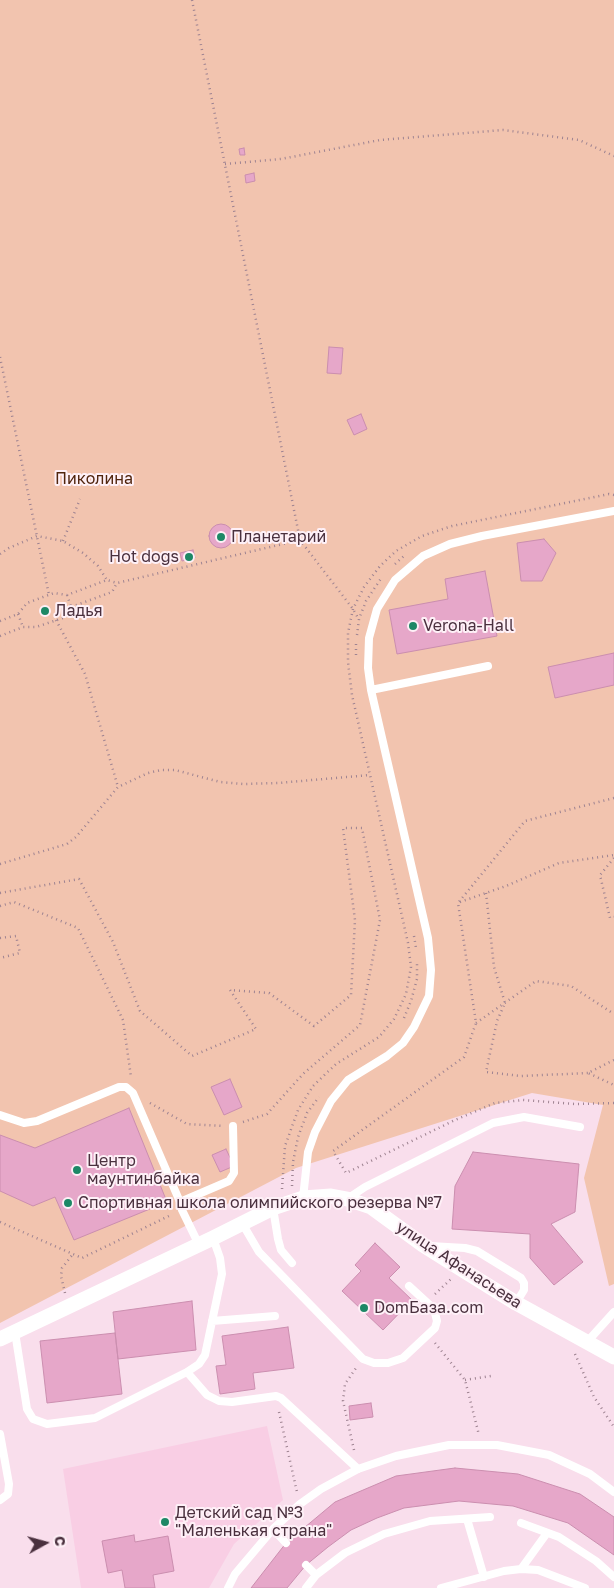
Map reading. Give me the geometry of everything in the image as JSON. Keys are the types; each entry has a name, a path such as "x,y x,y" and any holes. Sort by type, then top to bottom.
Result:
{"street":[{"name":"улица Афанасьева","path":"0,1339 273,1208 303,1198 331,1196 371,1207 423,1245 516,1303 614,1357"}],"lane":[{"path":"303,1198 308,1152 315,1132 331,1101 348,1080 387,1056 403,1043 414,1027 429,996 432,970 428,938 371,690 368,668 368,638 377,610 395,580 423,556 450,544 482,536 614,512"},
{"path":"371,690 488,666"},
{"path":"0,1115 24,1124 37,1121 119,1087 126,1087 133,1093 199,1245"},
{"path":"347,1199 366,1187 493,1123 524,1117 580,1127"},
{"path":"181,1206 229,1181 234,1173 233,1126"},
{"path":"273,1208 281,1250 292,1263"},
{"path":"242,1223 260,1252 363,1359 374,1364 388,1363 403,1358 434,1328 436,1321 434,1309 409,1286"},
{"path":"15,1332 27,1410 33,1419 47,1424 95,1418 187,1372 199,1364 205,1355 222,1274 220,1258 213,1238"},
{"path":"423,1245 465,1248 477,1252 521,1278 524,1290 516,1303"},
{"path":"587,1342 614,1312"},
{"path":"212,1321 274,1316"},
{"path":"187,1372 207,1395 220,1401 232,1402 276,1396 281,1398 358,1469"},
{"path":"0,1434 9,1484 8,1494 0,1500"},
{"path":"228,1588 235,1574 273,1529 300,1504 321,1489 358,1469 396,1456 449,1445 498,1445 549,1455 590,1474 614,1492"},
{"path":"310,1586 316,1575 345,1553 384,1534 430,1521 490,1517"},
{"path":"467,1518 484,1577"},
{"path":"522,1523 559,1537 596,1561 614,1577"},
{"path":"273,1529 286,1543"},
{"path":"521,1569 547,1533"},
{"path":"306,1565 316,1575"},
{"path":"441,1588 471,1584 484,1577 521,1569 538,1570 585,1588"}],"path":[{"path":"192,0 300,540 353,609 358,619"},
{"path":"224,164 281,159 380,140 503,130 579,140 614,156"},
{"path":"0,357 49,595"},
{"path":"63,541 80,499"},
{"path":"0,554 37,536 63,541 83,552 98,566 107,580"},
{"path":"0,621 18,614 27,603 54,593 67,595 107,580 117,583 300,540"},
{"path":"0,636 23,627 36,627 63,618 71,607 112,592 117,583"},
{"path":"67,595 71,607"},
{"path":"18,614 23,627"},
{"path":"56,620 85,674 118,787"},
{"path":"0,864 67,844 76,837 118,787 148,773 161,770 175,770 220,782 244,784 278,783 370,774"},
{"path":"614,798 525,821 458,903 476,1023 464,1057 333,1151 346,1173 455,1120 495,1103 523,1100 575,1104 614,1103"},
{"path":"0,893 79,879 113,942 140,1011 192,1056 256,1029 230,990 269,992 314,1026 351,995 355,920 343,828 362,828 380,920 360,1025 303,1074 268,1114 233,1126 187,1124 133,1093 123,1020 78,928 14,902 0,906"},
{"path":"458,903 559,863 614,857"},
{"path":"614,857 600,875 610,918 614,917"},
{"path":"486,893 494,967 505,1003 497,1021 486,1072 521,1076 588,1073 614,1060"},
{"path":"0,938 16,936 20,953 0,958"},
{"path":"476,1023 536,981 571,986 614,1014"},
{"path":"588,1073 614,1086"},
{"path":"0,1222 82,1258 181,1206"},
{"path":"68,1307 61,1276 62,1268 72,1254"},
{"path":"427,1302 461,1269"},
{"path":"564,1329 594,1397 614,1427"},
{"path":"428,1334 465,1380 482,1445"},
{"path":"354,1372 345,1384 343,1401 358,1469"},
{"path":"465,1380 491,1376"},
{"path":"276,1396 300,1504"}],"shaded area":[{"name":"Детский сад №3 \"Маленькая страна\"","path":"267,1426 283,1500 234,1544 209,1588 81,1588 63,1469"}],"green space":[{"name":"Пиколина","path":"0,0 614,0 614,1284 609,1286 584,1178 603,1105 532,1093 296,1168 0,1323"}],"building":[{"path":"244,148 245,155 240,155 239,149"},
{"path":"254,173 255,181 246,183 245,175"},
{"path":"329,347 343,348 341,374 327,373"},
{"path":"361,414 367,429 354,435 347,420"},
{"name":"Планетарий","path":"221,524 230,527 233,536 230,545 221,548 212,545 209,536 212,527"},
{"path":"544,539 556,553 542,581 521,581 517,543"},
{"path":"193,550 195,558 182,561 180,553"},
{"path":"485,571 497,636 397,654 389,610 448,599 445,579"},
{"path":"614,653 614,685 555,698 548,667"},
{"path":"230,1079 242,1107 224,1115 211,1087"},
{"name":"Центр маунтинбайка","path":"129,1108 167,1202 74,1240 55,1197 33,1206 0,1191 0,1135 35,1148"},
{"path":"226,1149 234,1166 220,1172 212,1155"},
{"path":"473,1152 579,1164 575,1212 551,1224 583,1262 554,1285 530,1258 530,1234 452,1229 455,1186"},
{"path":"375,1243 400,1267 389,1278 412,1300 383,1330 342,1291 361,1271 355,1265"},
{"path":"192,1301 196,1350 118,1359 113,1312"},
{"path":"288,1327 294,1368 253,1373 255,1389 220,1394 216,1366 226,1365 222,1336"},
{"path":"115,1333 122,1394 47,1403 40,1341"},
{"path":"371,1403 373,1417 350,1420 349,1406"},
{"path":"455,1468 518,1474 580,1494 614,1517 614,1555 568,1523 513,1506 459,1501 404,1508 377,1518 351,1530 328,1547 306,1565 287,1588 251,1588 286,1543 335,1502 396,1476"},
{"path":"134,1535 135,1542 168,1536 174,1571 153,1575 155,1588 125,1588 122,1570 108,1573 102,1541"}],"place":[{"name":"Планетарий","path":"221,537"},
{"name":"Hot dogs","path":"189,557"},
{"name":"Ладья","path":"45,611"},
{"name":"Verona-Hall","path":"413,626"},
{"name":"Центр маунтинбайка","path":"77,1170"},
{"name":"Спортивная школа олимпийского резерва №7","path":"68,1203"},
{"name":"DomБаза.com","path":"364,1308"},
{"name":"Детский сад №3 \"Маленькая страна\"","path":"165,1522"}]}
